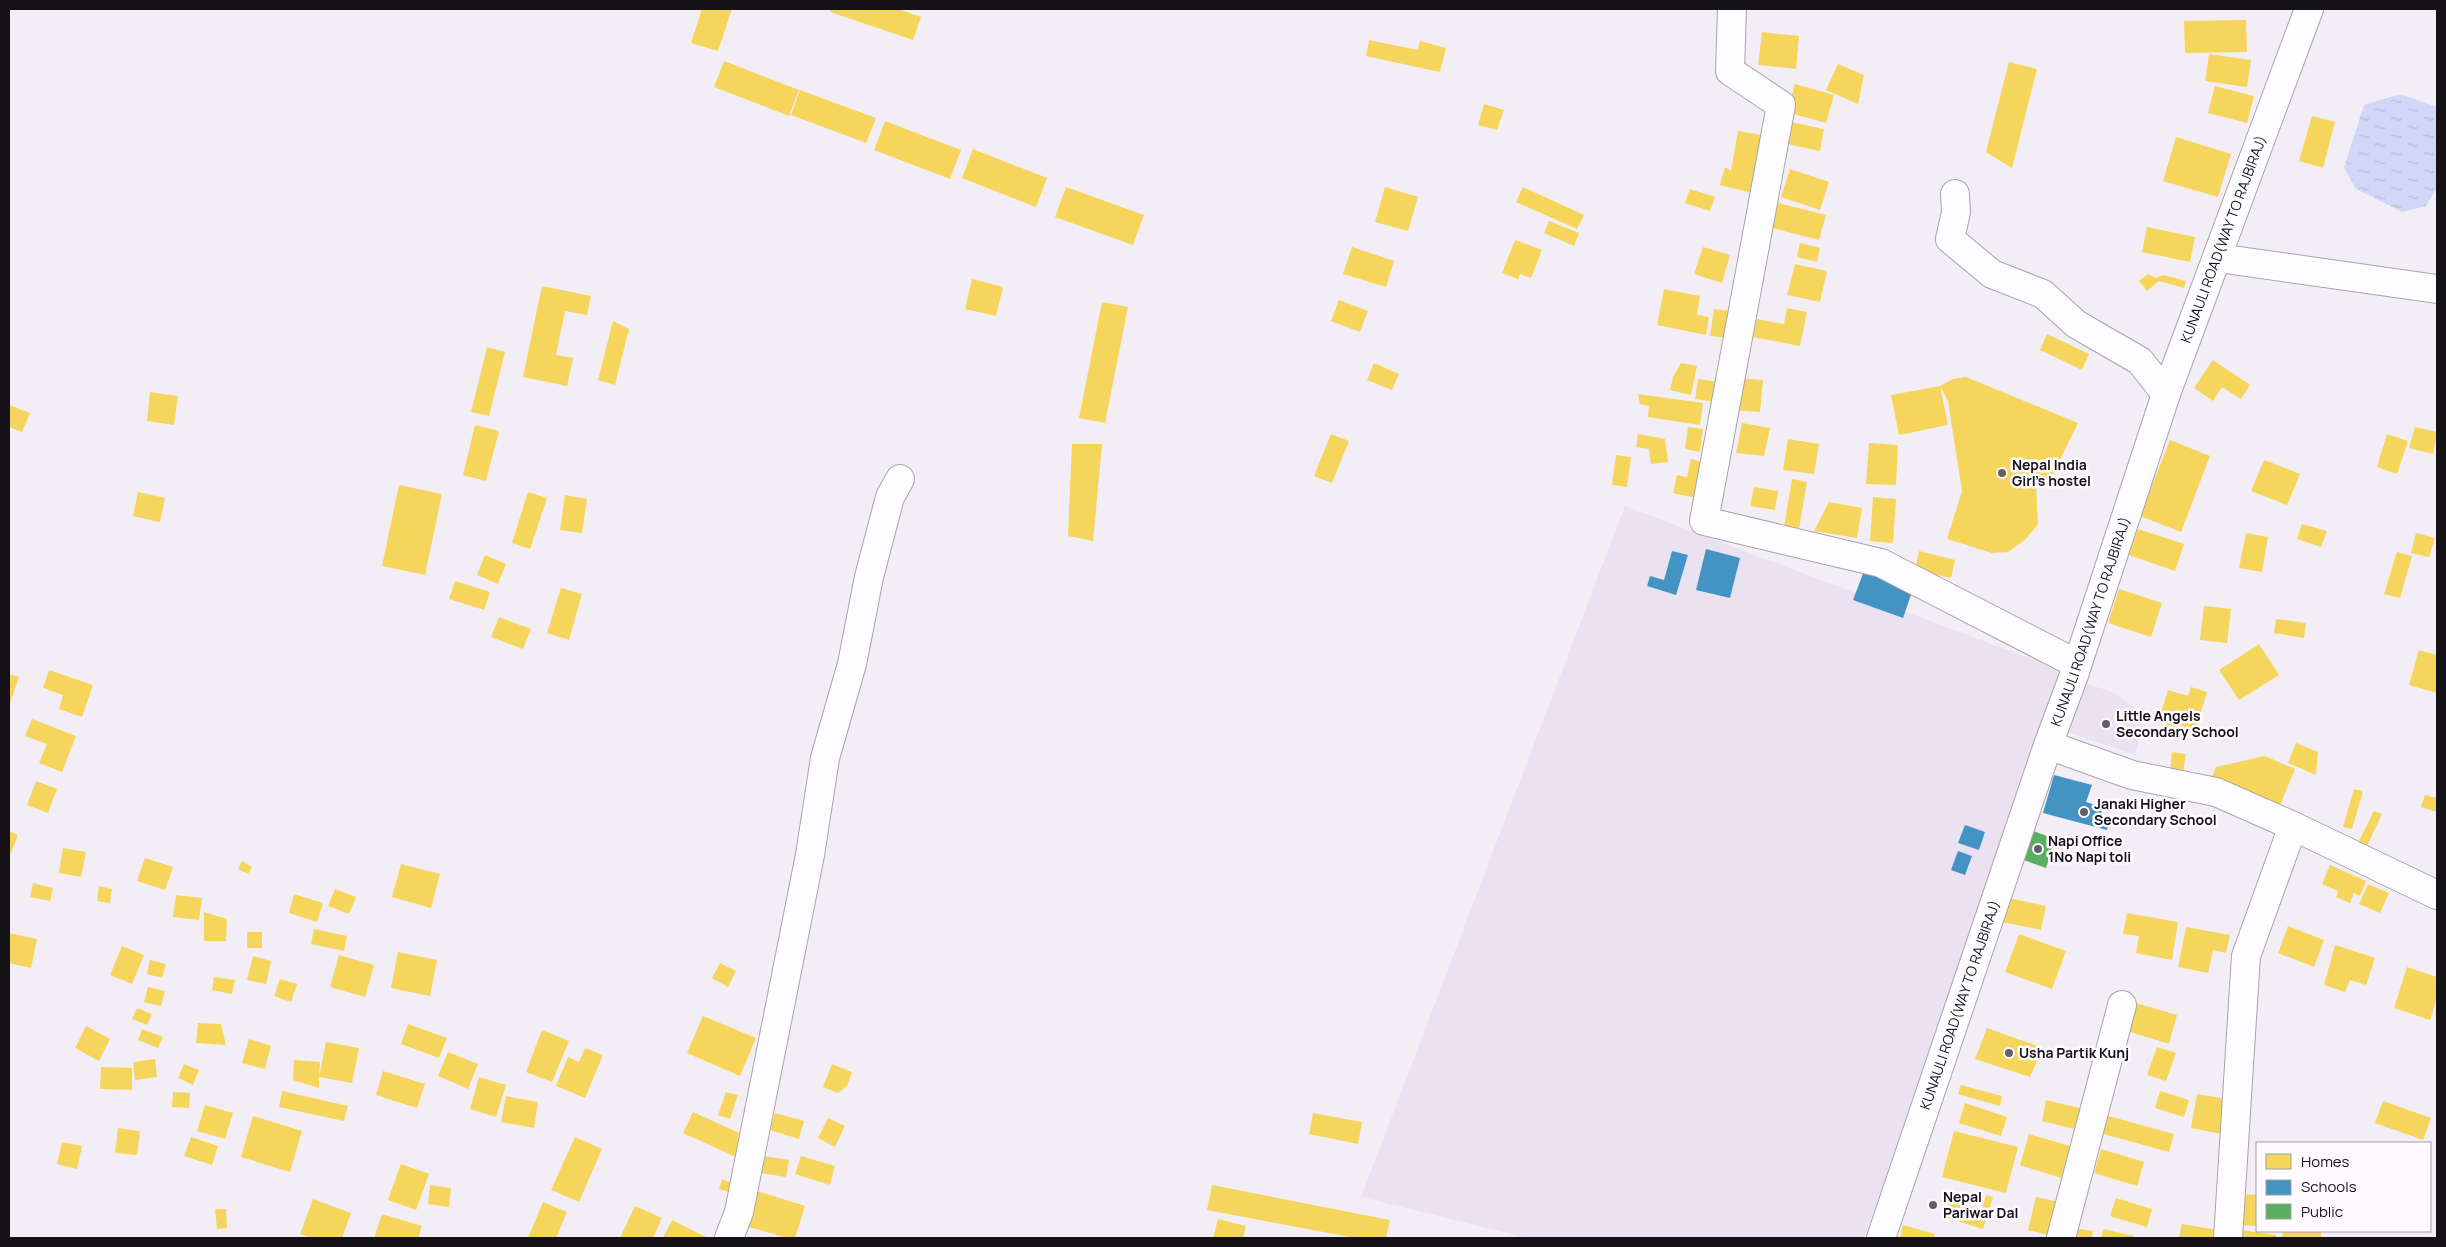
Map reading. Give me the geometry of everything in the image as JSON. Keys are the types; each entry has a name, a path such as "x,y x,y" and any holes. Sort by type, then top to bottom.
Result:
{"street":[{"path":"1732,9 1730,71 1781,105 1704,521 1882,563 2077,664"},
{"name":"KUNAULI ROAD(WAY TO RAJBIRAJ)","path":"1882,1238 2077,664 2166,394 2309,9"},
{"path":"1955,194 1956,212 1950,239 1992,274 2043,294 2076,324 2140,361 2166,394"},
{"path":"2218,258 2437,288"},
{"path":"729,1238 739,1212 810,855 825,758 852,664 869,576 888,506 900,479"},
{"path":"2048,745 2132,775 2216,792 2293,826 2437,895"},
{"path":"2228,1238 2246,956 2293,826"},
{"path":"2061,1238 2122,1005"}],"shaded area":[{"path":"1625,506 2071,674 1864,1238 1527,1238 1361,1197"},
{"name":"Little Angels Secondary School","path":"2082,682 2115,693 2145,717 2135,755 2067,732"}],"water":[{"path":"2400,94 2437,107 2437,188 2426,206 2402,212 2356,189 2344,168 2364,105"}],"building: Homes":[{"path":"702,9 732,9 718,51 691,43"},
{"path":"831,9 898,9 921,17 913,40 830,12"},
{"path":"2246,20 2247,52 2185,53 2184,21"},
{"path":"1762,32 1799,36 1796,69 1758,65"},
{"path":"1369,40 1418,50 1420,41 1446,48 1440,72 1366,56"},
{"path":"2209,54 2251,60 2247,87 2205,81"},
{"path":"724,61 799,90 789,116 714,87"},
{"path":"2009,62 2037,69 2012,168 1986,152"},
{"path":"1838,64 1864,75 1858,104 1826,90"},
{"path":"1795,84 1834,95 1826,123 1787,112"},
{"path":"2215,86 2254,96 2247,123 2208,113"},
{"path":"800,90 876,118 866,143 791,115"},
{"path":"1484,104 1504,110 1497,130 1478,125"},
{"path":"2312,116 2335,122 2323,168 2299,161"},
{"path":"885,121 961,150 950,179 874,150"},
{"path":"1787,121 1824,129 1820,151 1783,143"},
{"path":"1738,131 1767,136 1756,194 1720,185 1725,167 1731,171"},
{"path":"2176,137 2231,154 2218,197 2163,181"},
{"path":"973,149 1047,178 1036,207 962,178"},
{"path":"1790,169 1829,182 1820,210 1781,197"},
{"path":"1066,187 1144,215 1133,245 1055,217"},
{"path":"1385,187 1418,197 1408,231 1375,222"},
{"path":"1523,187 1584,215 1577,229 1516,202"},
{"path":"1690,189 1715,197 1710,211 1685,203"},
{"path":"1774,202 1826,215 1819,240 1768,227"},
{"path":"1549,221 1579,233 1574,246 1544,233"},
{"path":"2147,227 2195,237 2190,262 2142,252"},
{"path":"1515,240 1542,250 1531,278 1520,274 1518,279 1502,273"},
{"path":"1800,243 1820,248 1817,262 1797,257"},
{"path":"1352,247 1394,261 1386,287 1343,274"},
{"path":"1703,247 1730,255 1722,283 1694,274"},
{"path":"1795,264 1827,271 1820,302 1787,295"},
{"path":"2148,274 2155,278 2164,275 2186,281 2184,288 2159,281 2147,291 2139,281"},
{"path":"972,279 1003,287 996,316 965,309"},
{"path":"542,286 591,296 587,315 565,311 556,355 573,358 567,386 523,377"},
{"path":"1664,289 1700,296 1697,315 1709,317 1706,335 1657,325"},
{"path":"1339,300 1368,311 1360,332 1331,321"},
{"path":"1102,302 1128,307 1105,423 1079,418"},
{"path":"1787,308 1807,312 1800,346 1753,337 1757,319 1784,324"},
{"path":"1714,309 1731,311 1728,338 1710,336"},
{"path":"613,321 629,329 615,385 598,380"},
{"path":"2047,334 2089,354 2082,370 2040,350"},
{"path":"487,347 505,352 489,416 471,412"},
{"path":"2213,360 2250,385 2241,399 2222,387 2213,401 2194,388"},
{"path":"1374,363 1399,374 1392,390 1367,380"},
{"path":"1681,363 1697,366 1691,395 1670,390 1673,377"},
{"path":"1966,377 2078,423 2053,474 2036,486 2038,524 2025,540 2008,552 1992,553 1947,539 1962,491 1948,401 1940,386 1953,379"},
{"path":"1737,378 1763,380 1760,412 1734,410"},
{"path":"1698,379 1719,382 1716,402 1695,399"},
{"path":"1940,386 1948,425 1899,435 1891,395"},
{"path":"150,392 178,396 174,425 147,421"},
{"path":"1638,394 1703,403 1700,425 1648,417 1649,406 1640,404"},
{"path":"9,405 30,413 22,432 9,427"},
{"path":"1742,423 1770,428 1764,456 1736,453"},
{"path":"475,425 499,431 486,481 463,475"},
{"path":"1688,427 1703,429 1700,452 1685,449"},
{"path":"2415,427 2437,432 2433,454 2409,448"},
{"path":"1331,434 1349,441 1332,483 1314,476"},
{"path":"1638,434 1665,439 1668,462 1651,464 1649,449 1636,447"},
{"path":"2387,434 2408,441 2397,474 2377,467"},
{"path":"1788,439 1819,444 1814,474 1783,470"},
{"path":"2170,440 2210,456 2181,532 2140,516"},
{"path":"1869,443 1898,445 1896,485 1866,484"},
{"path":"1072,444 1102,444 1093,541 1068,536"},
{"path":"1616,455 1631,457 1627,487 1612,485"},
{"path":"1691,459 1703,462 1696,498 1673,493 1677,475 1687,477"},
{"path":"2264,460 2300,474 2287,505 2251,491"},
{"path":"1792,479 1807,482 1799,529 1784,526"},
{"path":"399,485 442,494 425,575 382,566"},
{"path":"1754,487 1778,491 1775,510 1750,506"},
{"path":"138,492 165,498 160,522 133,516"},
{"path":"528,492 547,498 530,549 512,543"},
{"path":"565,495 587,499 582,533 560,530"},
{"path":"1873,497 1896,499 1893,543 1870,541"},
{"path":"1829,502 1862,508 1857,538 1814,531"},
{"path":"2302,524 2327,531 2321,547 2297,539"},
{"path":"2138,529 2184,544 2175,571 2129,555"},
{"path":"2246,533 2268,537 2262,572 2239,568"},
{"path":"2416,533 2435,538 2429,557 2411,553"},
{"path":"1919,551 1955,560 1951,578 1915,570"},
{"path":"2397,552 2412,556 2400,598 2384,594"},
{"path":"485,555 506,564 498,584 477,575"},
{"path":"455,581 490,592 484,610 449,599"},
{"path":"561,588 582,594 569,640 547,633"},
{"path":"2119,589 2162,603 2151,637 2108,623"},
{"path":"2204,606 2231,609 2227,643 2200,640"},
{"path":"499,617 531,629 523,649 491,637"},
{"path":"2276,619 2306,623 2304,638 2274,633"},
{"path":"2259,644 2279,675 2239,700 2219,670"},
{"path":"2419,650 2437,655 2437,693 2409,685"},
{"path":"49,670 93,685 82,717 59,709 63,695 43,688"},
{"path":"9,674 19,677 9,706"},
{"path":"2191,687 2207,692 2195,733 2158,722 2168,690 2188,696"},
{"path":"32,719 76,736 62,772 39,763 47,744 25,736"},
{"path":"2296,743 2318,752 2316,775 2288,763"},
{"path":"2172,752 2186,754 2183,773 2170,771"},
{"path":"2265,756 2295,769 2278,810 2210,781 2216,767"},
{"path":"36,781 57,789 48,813 27,805"},
{"path":"2354,789 2363,791 2352,829 2343,827"},
{"path":"2425,795 2437,798 2437,812 2421,807"},
{"path":"2374,811 2382,814 2364,852 2356,847"},
{"path":"9,831 18,835 9,858"},
{"path":"63,848 86,852 81,877 59,873"},
{"path":"145,858 173,867 165,890 137,881"},
{"path":"242,861 252,867 248,874 238,869"},
{"path":"401,864 440,874 431,908 392,897"},
{"path":"2330,865 2366,881 2360,896 2354,893 2350,903 2336,897 2338,891 2322,884"},
{"path":"33,883 53,888 50,901 30,897"},
{"path":"2368,884 2389,893 2380,913 2359,904"},
{"path":"99,886 112,889 110,903 97,901"},
{"path":"335,889 356,897 349,914 328,906"},
{"path":"294,894 323,903 317,922 289,913"},
{"path":"176,895 202,898 199,920 173,917"},
{"path":"2009,898 2046,906 2041,930 2003,922"},
{"path":"204,912 227,919 226,941 204,941"},
{"path":"2127,913 2178,922 2172,960 2136,953 2139,936 2123,934"},
{"path":"2288,926 2324,940 2314,967 2278,953"},
{"path":"2186,927 2230,935 2226,953 2213,950 2208,973 2178,967"},
{"path":"314,929 347,936 344,951 311,944"},
{"path":"247,932 262,932 262,948 247,948"},
{"path":"9,933 37,939 31,968 9,963"},
{"path":"2019,934 2066,951 2052,989 2005,972"},
{"path":"2335,945 2375,958 2366,985 2350,980 2345,992 2324,985"},
{"path":"122,946 144,955 132,984 110,975"},
{"path":"398,952 437,960 430,996 391,988"},
{"path":"339,955 374,965 365,997 330,987"},
{"path":"253,956 271,961 266,984 247,980"},
{"path":"150,960 166,964 162,978 147,974"},
{"path":"720,963 736,971 728,987 712,978"},
{"path":"2407,967 2437,977 2437,998 2430,1020 2394,1008"},
{"path":"214,977 235,980 232,994 212,990"},
{"path":"280,979 297,984 291,1002 274,996"},
{"path":"148,987 165,991 161,1006 144,1002"},
{"path":"2136,1003 2177,1015 2169,1044 2127,1031"},
{"path":"137,1008 152,1014 147,1025 132,1019"},
{"path":"703,1016 756,1038 740,1076 687,1053"},
{"path":"198,1023 221,1024 226,1045 196,1043"},
{"path":"408,1024 447,1038 439,1058 401,1044"},
{"path":"86,1026 110,1039 99,1061 75,1048"},
{"name":"Usha Partik Kunj","path":"1987,1028 2043,1048 2030,1077 1975,1059"},
{"path":"142,1029 163,1037 158,1048 138,1040"},
{"path":"542,1030 569,1041 552,1082 526,1072"},
{"path":"249,1039 271,1046 265,1069 242,1063"},
{"path":"326,1042 359,1048 352,1083 319,1077"},
{"path":"2157,1047 2176,1053 2166,1081 2147,1075"},
{"path":"585,1048 603,1055 585,1098 556,1086 568,1057 579,1062"},
{"path":"448,1052 478,1064 468,1089 438,1076"},
{"path":"155,1059 157,1077 135,1080 133,1062"},
{"path":"294,1060 320,1062 319,1088 293,1080"},
{"path":"184,1064 199,1070 193,1085 178,1078"},
{"path":"832,1064 852,1072 847,1086 838,1093 823,1087"},
{"path":"101,1067 132,1068 132,1090 100,1089"},
{"path":"383,1071 425,1084 417,1108 376,1095"},
{"path":"479,1077 506,1085 496,1117 470,1109"},
{"path":"1961,1085 2002,1096 2000,1106 1958,1094"},
{"path":"282,1091 348,1106 344,1121 279,1107"},
{"path":"2160,1091 2189,1100 2184,1117 2155,1108"},
{"path":"173,1092 190,1093 189,1108 172,1107"},
{"path":"726,1092 738,1095 730,1119 718,1115"},
{"path":"2197,1094 2227,1099 2221,1134 2191,1128"},
{"path":"506,1096 538,1102 534,1128 501,1122"},
{"path":"2046,1100 2088,1110 2083,1131 2042,1121"},
{"path":"2383,1101 2431,1118 2423,1140 2375,1123"},
{"path":"1965,1103 2007,1117 2001,1136 1959,1123"},
{"path":"205,1105 233,1113 225,1139 197,1131"},
{"path":"693,1112 739,1133 736,1157 683,1133"},
{"path":"775,1113 804,1121 799,1139 770,1130"},
{"path":"1313,1113 1362,1122 1358,1144 1309,1134"},
{"path":"2101,1114 2174,1134 2169,1152 2096,1132"},
{"path":"253,1116 302,1131 290,1172 241,1157"},
{"path":"828,1118 845,1126 835,1147 818,1138"},
{"path":"118,1128 140,1131 137,1155 115,1153"},
{"path":"1954,1131 2018,1147 2006,1193 1942,1177"},
{"path":"2029,1134 2070,1146 2061,1178 2020,1165"},
{"path":"191,1137 218,1146 212,1165 184,1156"},
{"path":"575,1137 602,1149 579,1202 551,1190"},
{"path":"62,1142 82,1146 77,1169 57,1164"},
{"path":"2101,1149 2144,1162 2137,1186 2094,1173"},
{"path":"764,1156 789,1160 786,1177 761,1173"},
{"path":"801,1156 835,1166 830,1185 795,1174"},
{"path":"401,1164 429,1174 416,1210 388,1200"},
{"path":"722,1179 732,1183 729,1192 719,1189"},
{"path":"430,1185 451,1188 449,1207 428,1204"},
{"path":"1212,1185 1390,1220 1386,1238 1355,1238 1207,1210"},
{"path":"757,1191 805,1206 795,1238 787,1238 746,1226"},
{"path":"2238,1194 2256,1195 2256,1226 2237,1225"},
{"path":"1986,1195 1993,1197 1983,1229 1944,1217 1949,1200 1982,1210"},
{"path":"2036,1197 2062,1203 2053,1236 2028,1230"},
{"path":"2116,1198 2152,1209 2147,1227 2110,1216"},
{"path":"313,1199 351,1213 342,1238 312,1238 300,1234"},
{"path":"543,1202 567,1212 556,1238 528,1238"},
{"path":"635,1206 662,1218 653,1238 620,1238"},
{"path":"215,1209 226,1209 227,1228 217,1229"},
{"path":"382,1214 422,1226 418,1238 374,1238"},
{"path":"1218,1219 1246,1226 1243,1238 1213,1238"},
{"path":"672,1220 708,1238 663,1238"},
{"path":"2182,1224 2217,1230 2215,1238 2179,1238"},
{"path":"1903,1225 1935,1234 1934,1238 1900,1238"},
{"path":"2074,1228 2093,1231 2092,1238 2072,1238"},
{"path":"2103,1229 2134,1236 2134,1238 2101,1238"},
{"path":"2241,1230 2276,1235 2276,1238 2240,1238"},
{"path":"2283,1232 2321,1232 2321,1238 2282,1238"}],"building: Schools":[{"path":"1706,549 1740,558 1730,598 1696,590"},
{"path":"1672,551 1688,555 1676,595 1647,586 1650,576 1664,580"},
{"path":"1864,571 1913,589 1903,618 1853,600"},
{"path":"2054,775 2092,785 2086,802 2102,807 2101,817 2110,821 2107,830 2043,813"},
{"path":"1965,825 1985,832 1979,850 1958,843"},
{"path":"1958,851 1972,856 1965,875 1951,870"}],"building: Public":[{"name":"Napi Office 1No Napi toli","path":"2031,830 2055,839 2046,868 2021,859"}],"place":[{"name":"Nepal India Girl's hostel","path":"2002,473"},
{"name":"Little Angels Secondary School","path":"2106,724"},
{"name":"Janaki Higher Secondary School","path":"2084,812"},
{"name":"Napi Office 1No Napi toli","path":"2038,849"},
{"name":"Usha Partik Kunj","path":"2009,1053"},
{"name":"Nepal Pariwar Dal","path":"1933,1205"}]}
